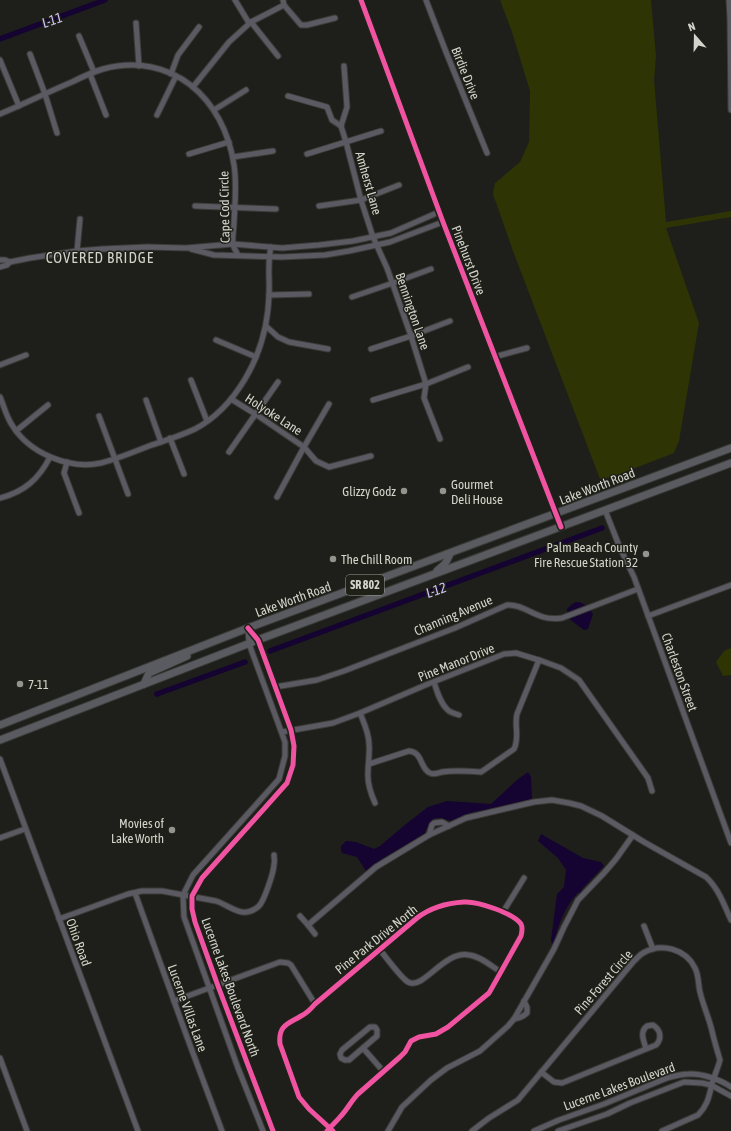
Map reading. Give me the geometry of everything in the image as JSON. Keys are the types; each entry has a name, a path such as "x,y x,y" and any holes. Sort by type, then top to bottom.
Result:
{"main road":[{"name":"Lake Worth Road","path":"0,725 248,628 731,448"},
{"name":"Lake Worth Road","path":"0,740 258,640 731,463"},
{"path":"432,575 445,564 450,554"},
{"path":"144,684 149,673 179,661 213,642"}],"street":[{"path":"235,0 250,22 278,56"},
{"name":"Pinehurst Drive","path":"361,0 439,212 560,527"},
{"name":"Birdie Drive","path":"426,0 487,153"},
{"path":"729,0 731,110"},
{"path":"193,87 230,42 250,22 283,3 301,25 307,25 335,18"},
{"path":"136,24 139,66"},
{"path":"157,115 174,75 178,55 199,27"},
{"path":"79,36 106,115"},
{"path":"30,54 45,94 57,133"},
{"path":"0,60 19,106"},
{"name":"Cape Cod Circle","path":"0,114 92,73 118,66 157,68 174,75 193,87 208,102 219,119 229,142 236,179 233,244 238,255"},
{"path":"288,96 327,107 332,120 341,126 347,107 344,66"},
{"path":"214,110 246,90"},
{"name":"Amherst Lane","path":"341,126 361,200 373,237 378,245"},
{"path":"307,154 381,131"},
{"path":"189,154 229,142"},
{"path":"233,158 273,151"},
{"path":"319,206 361,200 399,185"},
{"path":"196,206 276,209"},
{"path":"0,267 10,262 77,251 127,247 186,248 233,244 282,248 352,241 391,233 439,212"},
{"path":"77,251 80,219"},
{"path":"186,248 214,254 305,257 324,255 390,242 443,222"},
{"name":"Bennington Lane","path":"378,245 411,336 426,384 424,398 440,439"},
{"path":"0,397 8,417 16,431 30,445 50,457 67,462 86,464 102,463 193,430 208,422 231,399 246,378 263,338 266,326 269,295 269,256 271,247"},
{"path":"0,260 10,262"},
{"path":"352,297 432,269"},
{"path":"269,295 309,294"},
{"path":"371,349 450,321"},
{"path":"266,326 278,337 289,342 328,349"},
{"path":"216,340 256,357"},
{"path":"494,357 527,348"},
{"path":"0,365 26,355"},
{"path":"373,400 426,384 468,367"},
{"path":"191,380 208,422"},
{"path":"230,452 278,382"},
{"name":"Holyoke Lane","path":"231,399 257,414 304,447 316,462 329,467 371,456"},
{"path":"146,400 161,442"},
{"path":"277,497 329,404"},
{"path":"16,431 48,405"},
{"path":"99,416 128,494"},
{"path":"170,438 184,474"},
{"path":"0,498 12,495 33,481 41,472 50,457"},
{"path":"67,462 64,473 79,514"},
{"name":"Charleston Street","path":"605,510 620,548 634,577 731,843"},
{"path":"648,616 731,585"},
{"name":"Channing Avenue","path":"275,687 317,680 344,671 455,628 507,605 512,604 543,617 553,619 562,618 638,589"},
{"path":"192,896 202,878 288,783 293,765 294,746 291,730 258,640 248,628"},
{"name":"Lucerne Lakes Boulevard North","path":"248,628 249,644 285,742 285,756 279,780 193,875 183,895 184,917 238,1068 263,1131"},
{"name":"Pine Manor Drive","path":"282,732 333,723 360,714 504,654 516,653 561,668 579,680 648,778 652,791"},
{"path":"369,764 413,751 418,756 426,771 429,773 433,774 450,771 481,772 516,745 518,738 516,722 517,714 539,660"},
{"path":"434,682 438,694 449,711 459,715"},
{"path":"360,714 366,728 369,742 368,773 371,794 375,803"},
{"name":"Ohio Road","path":"0,759 138,1131"},
{"path":"308,925 376,867 429,835 466,818 534,802 552,800 569,802 602,816 706,877 718,890 731,920"},
{"path":"429,835 434,822 442,822 449,826"},
{"path":"0,838 25,828"},
{"path":"388,1131 402,1108 431,1080 447,1068 480,1051 508,1026 554,950 578,900 608,868 633,835"},
{"path":"59,919 135,893 150,891 162,891 220,902 237,911 246,912 254,910 260,905 263,899 274,865 274,855"},
{"path":"503,912 524,878"},
{"name":"Lucerne Villas Lane","path":"135,893 222,1131"},
{"name":"Lucerne Lakes Boulevard North","path":"192,896 192,909 195,922 273,1131"},
{"name":"Pine Park Drive North","path":"330,1130 299,1097 280,1044 280,1036 284,1027 290,1021 308,1012 315,1004 421,916 430,910 444,905 466,902 493,907 518,921 522,927 521,936 501,972"},
{"path":"300,916 316,934"},
{"path":"644,926 653,949"},
{"name":"Pine Forest Circle","path":"472,1131 489,1118 518,1100 634,961 643,953 653,949 665,948 678,951 688,958 695,968 720,1060 711,1085 711,1091 706,1106 698,1115 662,1131"},
{"path":"330,1130 352,1100 405,1052 411,1041 419,1037 436,1034 456,1021 488,992 501,972 476,957 468,954 459,955 447,960 419,983 411,984 380,950"},
{"path":"174,1001 280,962 284,962 288,963 293,968 315,1004"},
{"path":"514,1018 524,1017 527,1013 527,1007 524,1001"},
{"path":"541,1072 554,1082 562,1083 656,1045 660,1039 660,1034 657,1028 653,1025 647,1026 642,1031 646,1049"},
{"path":"370,1027 375,1027 377,1030 377,1036 363,1048 349,1060 341,1058 340,1054 342,1050 370,1027"},
{"path":"363,1048 383,1071"},
{"path":"0,1058 27,1131"},
{"name":"Lucerne Lakes Boulevard","path":"534,1131 667,1078 690,1074 714,1079 731,1087"},
{"name":"Lucerne Lakes Boulevard","path":"558,1131 607,1114 630,1103 684,1082 711,1085"},
{"path":"711,1085 731,1096"}],"green space":[{"path":"500,0 651,0 656,56 654,80 666,222 731,211 731,217 666,228 699,323 679,441 674,453 612,477 600,479 513,251 493,194 495,183 520,162 529,142 530,91 512,32"},
{"path":"731,648 731,675 723,676 716,662 724,651"}],"shaded area":[{"path":"576,602 584,604 593,614 588,629 584,630 568,618 567,609"},
{"path":"528,772 531,777 532,800 470,813 451,821 435,818 430,823 424,834 382,859 366,871 357,857 342,853 341,846 346,841 356,842 374,849 380,846 428,807 447,801 491,804"},
{"path":"541,834 583,858 601,862 604,866 582,889 581,894 579,892 570,902 557,930 555,943 552,944 551,940 557,894 564,887 566,870 558,858 538,841"}],"waterway":[{"name":"L-11","path":"0,39 105,0"},
{"name":"L-12","path":"270,651 602,528"},
{"name":"L-12","path":"157,694 245,662"}],"cycle path":[{"path":"361,0 443,222 561,527"},
{"path":"248,628 258,640 291,730 294,746 293,765 287,783 202,878 192,896 192,909 195,922 218,986 273,1131"},
{"path":"327,1131 329,1129 330,1127 337,1121 358,1094 405,1052 411,1041 419,1037 436,1034 448,1027 489,993 521,936 522,926 517,920 494,908 470,902 451,904 422,914 307,1012 288,1023 282,1029 280,1044 299,1097 309,1109 333,1131"}],"place":[{"name":"Glizzy Godz","path":"404,491"},
{"name":"Gourmet Deli House","path":"443,491"},
{"name":"Palm Beach County Fire Rescue Station 32","path":"646,554"},
{"name":"The Chill Room","path":"333,559"},
{"name":"7-11","path":"20,684"},
{"name":"Movies of Lake Worth","path":"172,830"}],"district":[{"name":"COVERED BRIDGE","path":"100,258"}]}
